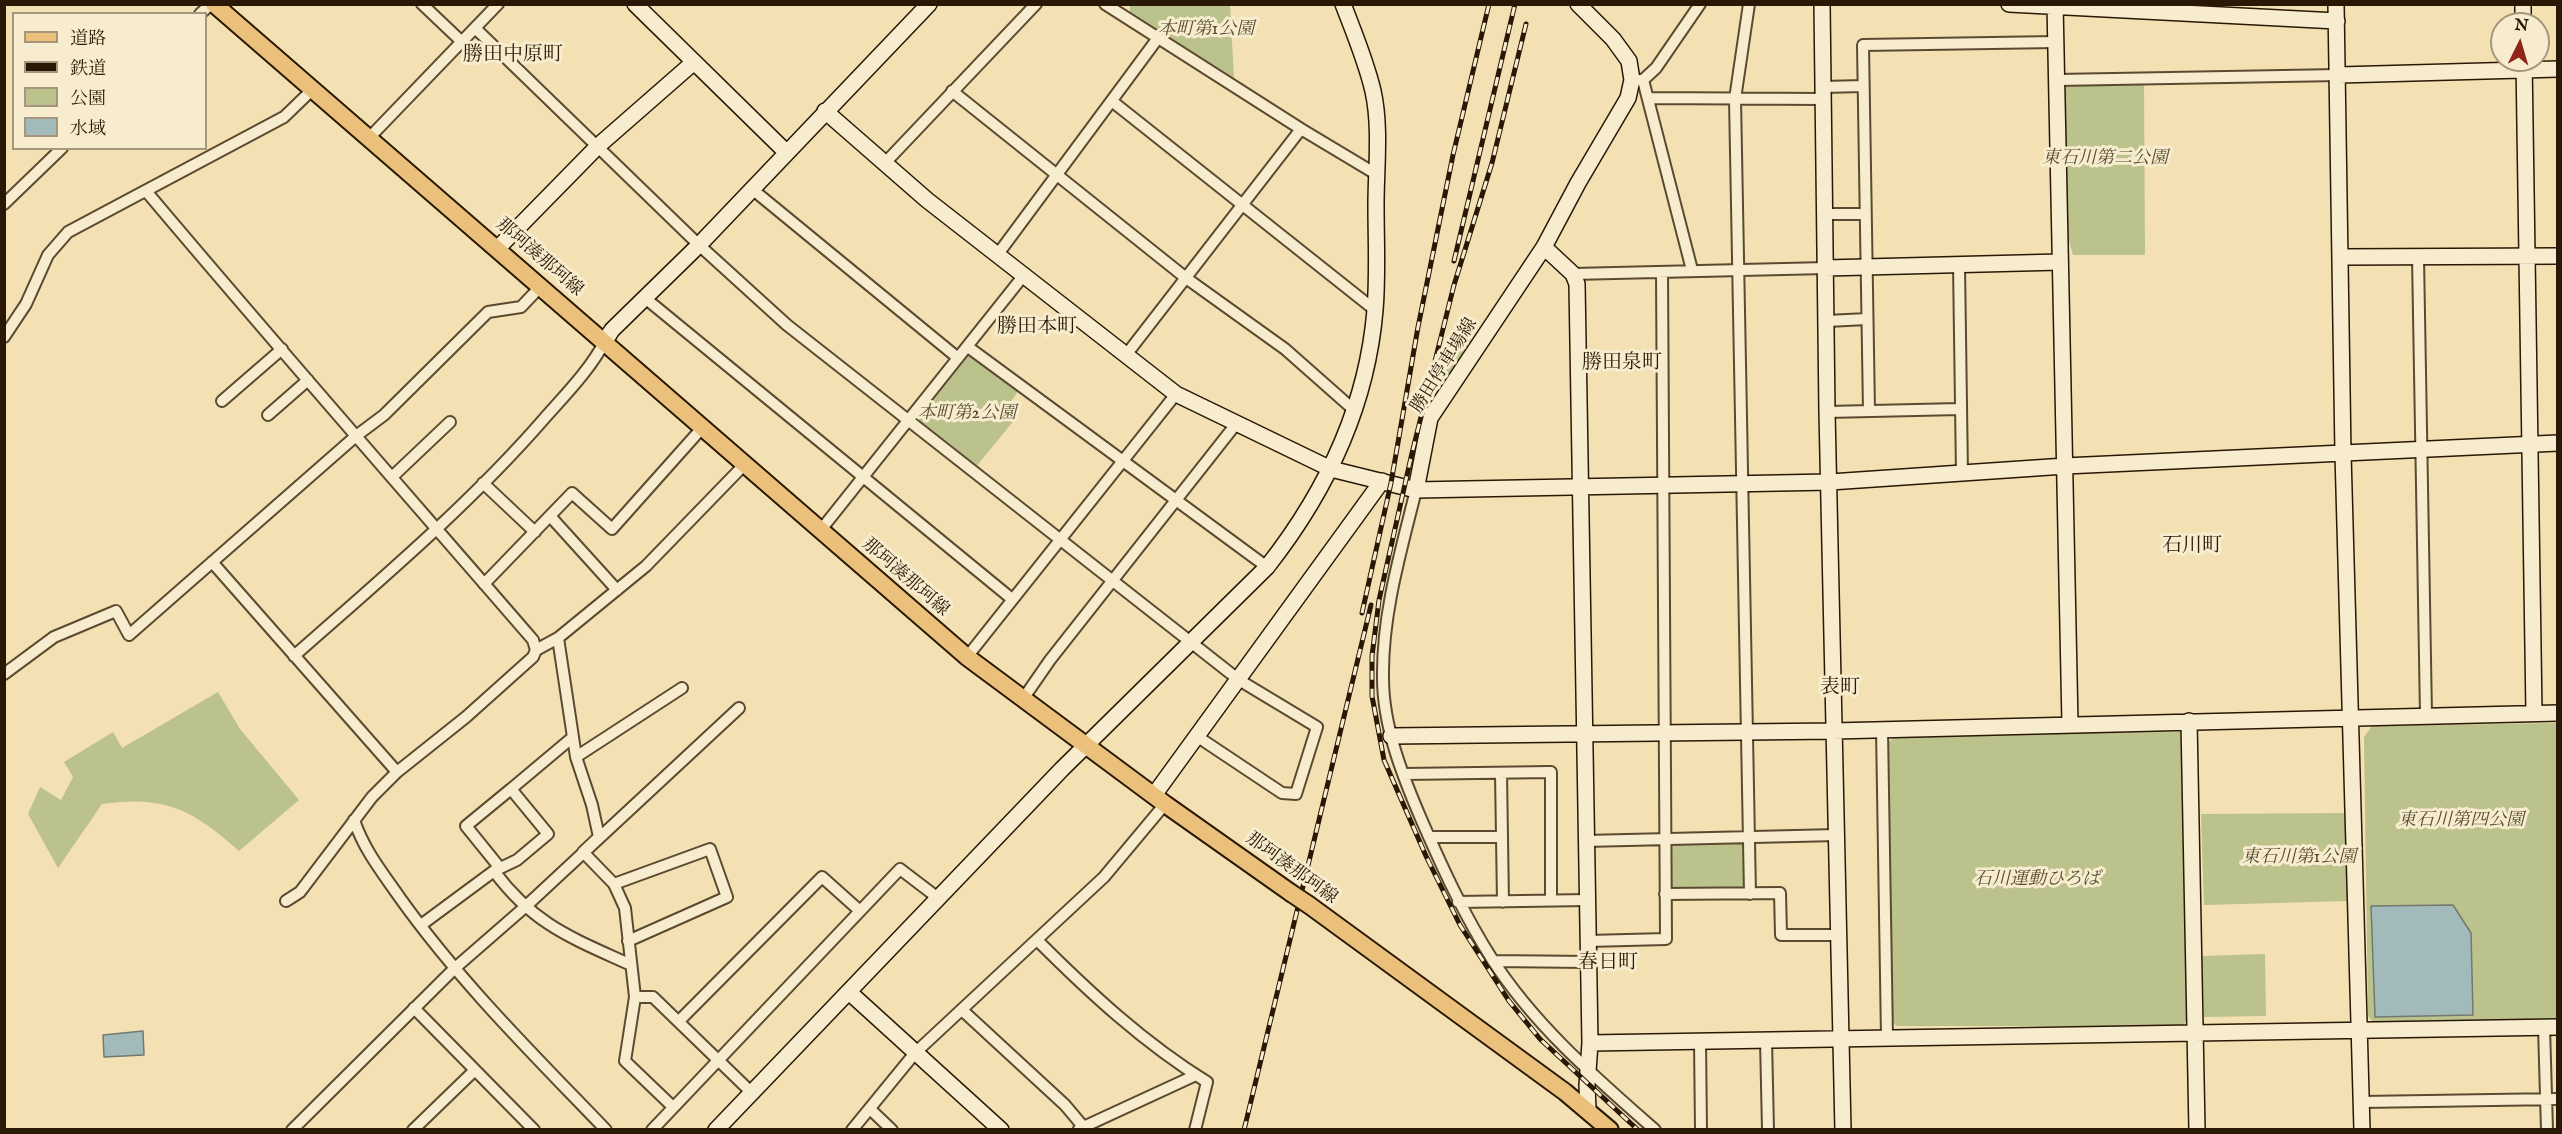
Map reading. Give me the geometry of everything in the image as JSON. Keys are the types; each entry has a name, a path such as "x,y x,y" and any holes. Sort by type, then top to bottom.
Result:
{"main road":[{"name":"那珂湊那珂線","path":"213,4 370,137 967,657 1588,1110 1610,1130"}],"street":[{"path":"422,4 462,42"},
{"path":"370,137 498,4"},
{"path":"635,4 786,152"},
{"path":"294,656 438,528 523,442 582,376 612,330 699,245 930,4"},
{"path":"884,164 1036,4"},
{"path":"1104,4 1376,174"},
{"path":"716,1130 1086,746 1267,567 1292,535 1331,469 1367,366 1375,310 1377,123 1372,90 1343,4"},
{"path":"1578,4 1622,51 1650,98 1692,270"},
{"path":"1638,80 1656,68 1700,4"},
{"path":"1749,4 1735,99 1745,732 1750,894"},
{"path":"1822,4 1827,412 1843,1130"},
{"path":"2009,4 2337,21"},
{"path":"2336,4 2342,258 2343,454 2362,1130"},
{"path":"2055,6 2070,724"},
{"path":"475,28 699,245 787,325 1239,680 1317,727 1296,794 1282,793 1198,736"},
{"path":"998,254 1113,102 1158,38"},
{"path":"1869,411 1863,45 2056,42"},
{"path":"497,249 598,146 694,62"},
{"path":"2057,80 2339,75 2490,67"},
{"path":"2524,72 2534,713"},
{"name":"勝田停車場線","path":"1416,490 1431,418 1544,248 1578,183 1638,80"},
{"path":"1650,98 1735,99 1823,93 1863,86"},
{"path":"4,337 26,304 48,255 68,232 284,117 313,89"},
{"path":"952,91 1056,177 1186,278 1285,349 1353,411"},
{"path":"1113,102 1375,310"},
{"path":"825,111 884,164 1176,394 1331,469 1416,490 1830,482 2065,466 2558,443"},
{"path":"1126,355 1301,129"},
{"path":"4,204 60,150"},
{"path":"752,189 958,358"},
{"path":"146,191 438,528 533,640 536,650"},
{"path":"1824,214 1865,214"},
{"path":"1544,248 1573,274 1577,284 1590,1043 1588,1110"},
{"path":"2342,258 2558,256"},
{"path":"2418,257 2426,716"},
{"path":"1573,274 2060,262"},
{"path":"1959,265 1962,474"},
{"path":"1588,940 1666,939 1662,272"},
{"path":"820,531 864,479 1024,275"},
{"path":"4,674 54,638 116,611 129,635 356,436 384,415 488,312 521,308 541,286"},
{"path":"645,298 1012,599"},
{"path":"1827,321 1867,319"},
{"path":"968,347 1267,567"},
{"path":"222,401 282,349"},
{"path":"268,415 308,380"},
{"path":"967,657 1176,394"},
{"path":"1827,412 1960,409"},
{"path":"392,477 450,422"},
{"path":"1023,699 1050,660 1236,424"},
{"path":"484,584 572,493 612,529 702,428"},
{"path":"286,901 300,892 372,797 397,772 466,717 533,657 536,650 558,638 646,566 744,465"},
{"path":"852,1130 915,1053 1104,877 1160,800 1198,736 1382,481"},
{"path":"483,483 535,532"},
{"path":"1416,490 1392,591 1386,631 1383,678 1391,736 1404,774 1458,902 1493,961 1560,1043 1655,1130"},
{"path":"550,516 616,590"},
{"path":"212,562 397,772"},
{"path":"558,638 576,758 592,805 599,837"},
{"path":"576,758 682,688"},
{"path":"292,1130 455,968 525,907 739,708"},
{"path":"1391,736 1834,731 2558,713"},
{"path":"2189,721 2197,1130"},
{"path":"1882,729 1887,1037"},
{"path":"573,737 466,826 525,907 539,920 631,965"},
{"path":"1404,774 1551,772 1551,900"},
{"path":"1501,773 1503,902"},
{"path":"421,925 496,869 517,860 548,834 511,789"},
{"path":"354,820 363,844 455,968 606,1130"},
{"path":"1585,840 1837,835"},
{"path":"1429,837 1502,837"},
{"path":"614,884 710,849 727,897 628,941"},
{"path":"583,852 614,884 625,908 635,997 625,1061 673,1107"},
{"path":"652,1130 900,869 938,898"},
{"path":"679,1021 822,878 860,911"},
{"path":"1665,894 1780,893 1781,935 1839,935"},
{"path":"1458,902 1587,900"},
{"path":"1037,940 1098,1000 1208,1082 1195,1130"},
{"path":"1493,961 1588,962"},
{"path":"849,992 1001,1130"},
{"path":"635,997 652,997 751,1092"},
{"path":"414,1008 534,1130"},
{"path":"962,1010 1065,1105 1083,1129 1196,1075"},
{"path":"1590,1043 1842,1037 2551,1027 2552,1100 2547,1130"},
{"path":"1766,1039 1768,1130"},
{"path":"1700,1041 1701,1130"},
{"path":"413,1130 426,1126 475,1070"},
{"path":"2361,1102 2552,1100"},
{"path":"870,1109 892,1130"}],"green space":[{"name":"本町第1公園","path":"1130,5 1230,5 1234,78 1130,12"},
{"name":"東石川第二公園","path":"2065,82 2144,82 2145,255 2073,255 2066,231 2063,86"},
{"path":"1451,330 1475,343 1442,395 1434,391"},
{"name":"本町第2公園","path":"975,355 1019,390 1005,410 1016,418 975,468 918,421 918,417 966,356"},
{"path":"218,692 240,729 299,800 239,851 207,825 177,809 144,802 102,804 58,868 28,814 40,787 61,800 73,777 64,762 113,732 122,748"},
{"name":"東石川第四公園","path":"2557,723 2557,1019 2374,1023 2368,1016 2364,737 2372,726"},
{"name":"石川運動ひろば","path":"2183,732 2189,1017 2183,1026 1896,1026 1892,1021 1887,744 1897,734"},
{"name":"東石川第1公園","path":"2345,813 2348,901 2204,905 2201,814"},
{"path":"1748,836 1750,894 1665,894 1665,837"},
{"path":"2265,954 2266,1016 2204,1017 2202,956"}],"water":[{"path":"2453,905 2471,933 2473,1015 2375,1017 2371,906"},
{"path":"143,1031 144,1055 104,1057 103,1035"}],"railway":[{"path":"1362,613 1391,483 1418,327 1453,155 1489,4"},
{"path":"1454,261 1515,4"},
{"path":"1526,24 1492,163 1454,285 1412,453 1379,600 1372,656 1372,696 1384,760 1426,856 1460,925 1509,1001 1540,1039 1638,1130"},
{"path":"1244,1130 1371,605"}],"district":[{"name":"勝田中原町","path":"513,56"},
{"name":"勝田本町","path":"1037,328"},
{"name":"勝田泉町","path":"1622,364"},
{"name":"石川町","path":"2192,547"},
{"name":"表町","path":"1840,689"},
{"name":"春日町","path":"1608,964"}]}
